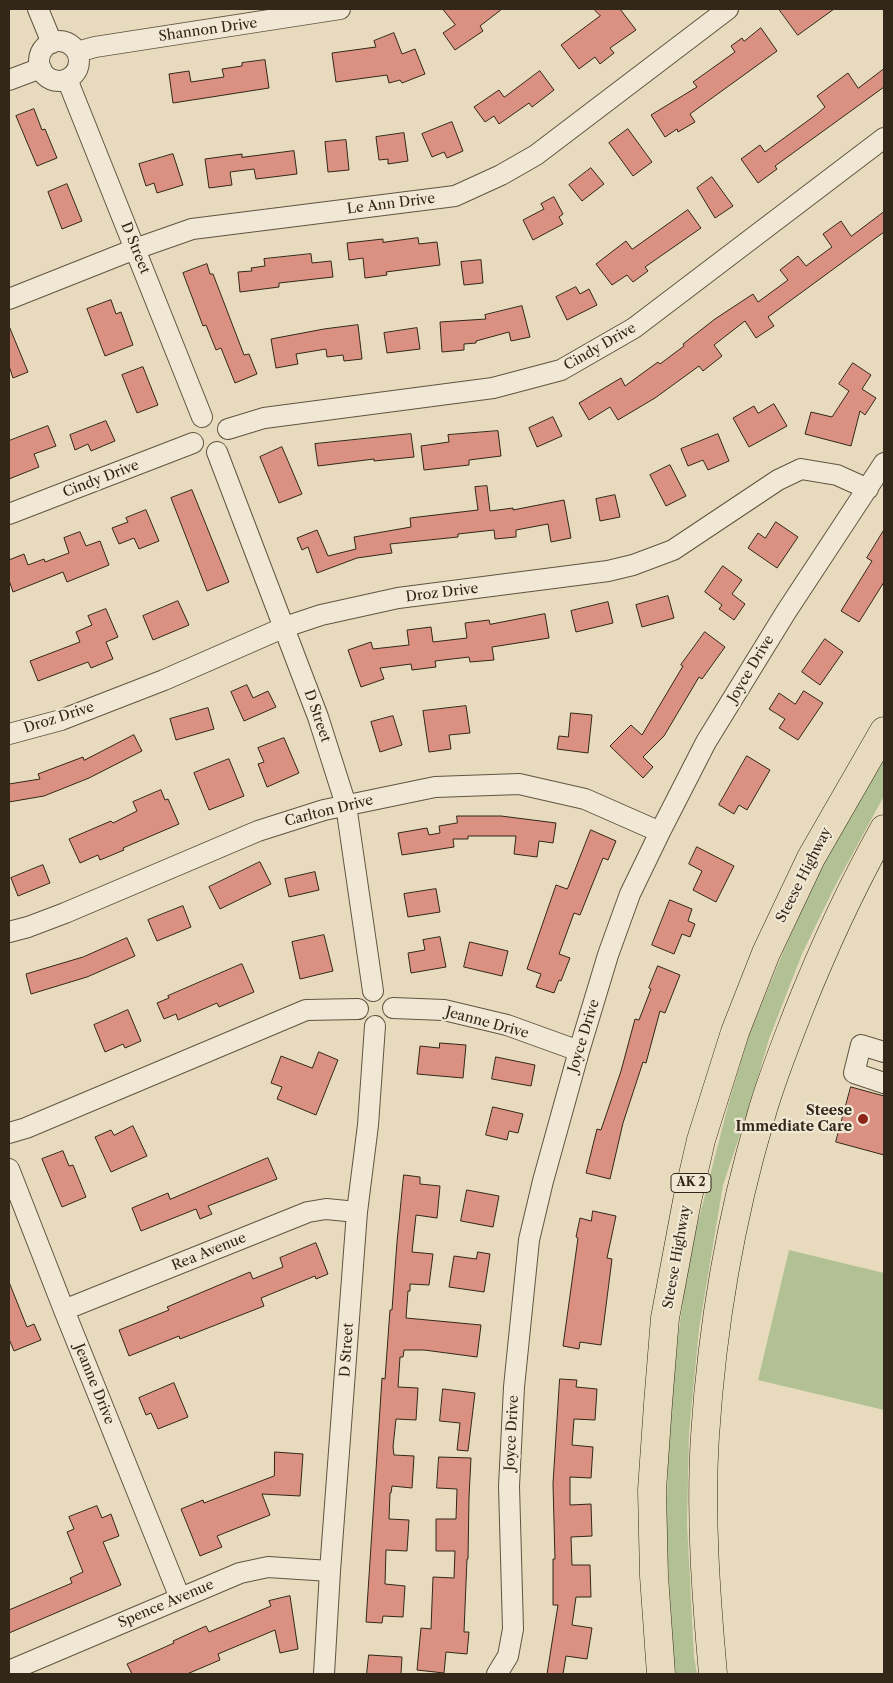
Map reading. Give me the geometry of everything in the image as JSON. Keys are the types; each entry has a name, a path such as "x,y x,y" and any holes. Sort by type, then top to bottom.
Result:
{"highway":[{"name":"Steese Highway","path":"661,1674 654,1576 652,1490 658,1404 666,1318 687,1201 701,1140 735,1032 766,953 811,858 884,732"},
{"path":"713,1674 704,1527 705,1438 716,1325 734,1218 761,1116 779,1059 835,925 860,871 884,828"}],"street":[{"path":"38,9 52,43"},
{"name":"Shannon Drive","path":"76,52 95,47 340,9"},
{"name":"Le Ann Drive","path":"9,299 135,249 192,229 455,196 501,175 536,156 728,9"},
{"path":"64,42 70,45 76,52 79,62 78,68 67,79 56,80 50,78 41,68 40,57 42,51 52,43 64,42"},
{"path":"9,80 41,68"},
{"name":"D Street","path":"67,79 202,417"},
{"name":"Cindy Drive","path":"228,429 264,418 493,388 561,370 634,328 884,138"},
{"path":"214,416 220,418 228,429 228,440 222,449 217,452 201,451 193,444 191,438 193,426 202,417 214,416"},
{"name":"Cindy Drive","path":"9,514 193,444"},
{"name":"D Street","path":"217,452 318,717 346,804 374,991"},
{"name":"Joyce Drive","path":"496,1674 508,1656 513,1629 509,1486 514,1387 530,1240 542,1181 608,955 630,894 706,742 786,612 884,463"},
{"name":"Droz Drive","path":"9,734 61,720 164,680 285,627 321,615 398,598 608,571 633,565 672,550 778,480 801,468 837,475 868,489"},
{"name":"Carlton Drive","path":"9,932 65,913 258,831 346,804 435,787 519,784 585,799 660,832"},
{"path":"374,991 385,994 393,1008 392,1014 385,1023 375,1026 364,1022 360,1018 358,1009 359,1001 363,996 374,991"},
{"name":"Jeanne Drive","path":"393,1008 444,1010 498,1023 579,1051"},
{"path":"9,1133 26,1128 306,1010 358,1009"},
{"name":"D Street","path":"324,1674 357,1212 368,1125 375,1026"},
{"path":"884,1052 861,1045 854,1073 884,1083"},
{"name":"Jeanne Drive","path":"9,1168 180,1598"},
{"name":"Rea Avenue","path":"64,1310 308,1212 326,1209 357,1212"},
{"name":"Spence Avenue","path":"9,1671 240,1573 268,1567 330,1571"}],"green space":[{"path":"884,757 884,796 834,888 802,954 769,1039 749,1108 723,1185 699,1329 689,1433 687,1523 694,1656 697,1674 676,1674 666,1529 669,1433 678,1337 689,1257 729,1102 749,1035 811,889 851,809"},
{"path":"789,1250 884,1273 884,1410 758,1380"}],"building":[{"path":"443,9 502,9 480,26 483,31 455,50 443,33 455,25"},
{"path":"594,9 620,9 636,30 610,48 614,53 600,64 595,57 579,69 561,45 600,16"},
{"path":"779,9 834,9 798,35"},
{"path":"761,28 777,51 690,114 695,122 678,132 677,129 665,137 651,115 697,87 693,82 735,52 731,46 742,38 744,41"},
{"path":"394,33 402,54 415,49 425,74 402,83 400,80 389,83 387,75 336,82 332,53 376,47 374,41"},
{"path":"265,60 269,88 173,103 169,74 189,71 191,82 224,77 222,69 242,66 242,63"},
{"path":"884,69 884,87 775,166 777,169 758,183 741,159 760,145 765,152 817,114 825,107 817,96 848,73 858,88"},
{"path":"540,71 554,90 532,107 529,103 499,124 494,116 485,122 474,107 499,90 504,97"},
{"path":"34,109 42,130 45,129 57,158 37,166 16,116"},
{"path":"452,122 463,151 447,158 444,152 432,157 422,134"},
{"path":"628,129 652,162 633,176 609,143"},
{"path":"404,133 408,161 388,164 388,159 379,160 376,137"},
{"path":"346,140 349,170 328,172 325,142"},
{"path":"294,151 297,174 256,179 254,169 230,172 232,185 209,188 205,159 242,154 242,157"},
{"path":"173,154 183,185 157,193 154,183 146,186 139,164"},
{"path":"591,168 604,184 582,201 569,185"},
{"path":"712,177 733,206 715,218 697,188"},
{"path":"67,184 82,221 62,229 48,192"},
{"path":"554,197 563,214 559,217 563,224 533,240 523,220 544,209 541,204"},
{"path":"688,210 701,228 645,267 648,271 633,282 627,275 612,285 596,264 626,241 632,249"},
{"path":"884,212 884,232 768,317 774,326 756,338 745,321 714,345 722,356 703,371 699,366 655,398 618,420 610,407 589,420 579,403 621,378 625,386 658,362 660,364 715,319 753,294 758,302 788,280 780,270 798,256 806,266 832,247 823,234 841,221 851,236"},
{"path":"418,238 419,244 437,242 440,265 386,272 387,275 365,278 363,258 349,260 347,243 383,239 383,242"},
{"path":"311,254 312,263 331,261 333,277 279,283 279,287 240,292 238,272 252,271 251,268 265,266 264,259"},
{"path":"481,260 483,283 464,285 461,262"},
{"path":"207,264 210,274 213,274 244,355 249,354 257,374 235,383 221,348 216,350 206,325 203,326 183,273"},
{"path":"576,287 580,294 589,289 597,305 567,320 556,297"},
{"path":"111,300 116,314 121,312 133,345 105,356 87,309"},
{"path":"522,306 530,337 511,341 509,332 476,341 476,343 464,344 464,350 442,352 440,322 486,319 485,315"},
{"path":"358,325 362,359 344,361 343,355 327,357 326,349 296,354 298,364 276,368 271,339"},
{"path":"9,326 28,372 13,378 9,366"},
{"path":"417,328 420,349 387,353 384,333"},
{"path":"853,363 871,375 862,389 876,398 865,415 860,411 851,446 805,434 811,412 832,417 849,391 839,384"},
{"path":"143,367 158,405 137,413 122,375"},
{"path":"774,404 787,426 749,447 733,418 754,406 758,413"},
{"path":"553,417 562,436 537,447 529,428"},
{"path":"106,421 115,441 91,451 88,444 75,450 70,435"},
{"path":"48,426 56,446 34,454 39,467 9,479 9,441"},
{"path":"498,431 501,456 469,460 469,465 424,470 421,446 449,442 448,435"},
{"path":"411,434 414,457 374,461 374,459 318,466 315,444"},
{"path":"718,434 729,461 708,470 703,460 688,466 681,449"},
{"path":"282,447 302,494 279,503 260,457"},
{"path":"670,465 686,496 666,506 650,475"},
{"path":"487,486 490,511 513,508 513,510 564,500 571,538 551,542 548,524 516,530 516,537 495,539 494,530 458,534 458,537 390,544 392,553 357,558 317,573 308,547 302,550 297,538 317,530 328,556 356,549 354,537 411,527 410,518 478,510 475,487"},
{"path":"192,490 229,582 207,591 171,498"},
{"path":"615,495 620,517 600,521 596,499"},
{"path":"146,510 159,541 139,549 134,538 119,544 112,528 128,522 126,518"},
{"path":"776,522 798,537 777,568 748,548 758,533 765,538"},
{"path":"884,530 884,582 859,622 841,611 872,561 867,558"},
{"path":"80,532 86,546 100,541 109,565 67,582 63,572 13,592 9,580 9,560 24,554 28,565 44,559 45,562 69,553 64,538"},
{"path":"723,566 742,580 732,594 745,604 734,620 719,609 722,605 705,592"},
{"path":"668,596 674,618 642,627 636,605"},
{"path":"178,601 189,625 153,640 143,616"},
{"path":"608,602 613,623 576,632 571,611"},
{"path":"106,609 118,637 106,642 113,659 91,668 88,662 38,681 30,661 80,642 76,632 92,625 88,616"},
{"path":"545,614 549,638 492,647 494,660 470,662 469,657 435,661 436,667 412,670 411,664 380,668 384,679 361,687 348,650 371,642 373,649 409,645 407,630 431,627 433,642 467,638 465,623 489,620 490,624"},
{"path":"705,632 725,647 702,679 699,677 664,736 643,757 653,767 643,778 610,746 631,725 642,735 683,666 681,665"},
{"path":"825,639 843,652 820,685 802,672"},
{"path":"247,685 253,698 268,691 276,707 244,721 231,692"},
{"path":"804,691 823,703 798,740 779,728 785,719 769,709 779,693 795,704"},
{"path":"466,706 470,733 449,735 451,749 429,752 423,711"},
{"path":"208,708 214,729 176,740 170,719"},
{"path":"571,713 592,715 588,753 557,749 559,736 568,737"},
{"path":"393,716 402,745 380,752 371,722"},
{"path":"134,735 142,751 89,778 44,796 9,802 9,784 40,779 38,774 83,757 84,760"},
{"path":"284,738 299,773 267,787 258,764 264,762 258,748"},
{"path":"747,756 770,770 747,810 739,805 734,814 719,805"},
{"path":"229,759 244,796 209,810 194,773"},
{"path":"161,790 165,800 168,799 179,824 100,860 98,855 80,863 69,839 111,821 113,823 137,811 133,802"},
{"path":"457,816 501,816 556,823 553,843 539,841 537,857 514,854 516,836 468,836 468,839 453,839 454,847 402,855 398,833 427,828 429,835 440,833 439,826 457,823"},
{"path":"591,830 616,841 608,860 603,858 580,915 574,913 559,954 570,958 554,993 536,987 541,974 527,969 556,885 567,889"},
{"path":"697,847 734,866 716,902 693,890 702,871 689,864"},
{"path":"260,862 271,884 220,909 209,887"},
{"path":"43,865 50,883 18,896 11,878"},
{"path":"315,872 319,890 289,897 285,879"},
{"path":"436,889 440,912 408,917 404,894"},
{"path":"670,900 692,909 688,921 695,924 690,937 682,934 674,954 652,945"},
{"path":"183,906 191,927 157,941 148,920"},
{"path":"324,935 333,971 300,979 292,942"},
{"path":"440,937 446,967 411,973 408,953 425,950 423,940"},
{"path":"127,938 135,956 87,977 31,994 26,974 83,957"},
{"path":"470,942 508,951 502,976 464,967"},
{"path":"242,964 254,992 219,1007 217,1003 178,1020 176,1014 164,1019 157,1003 169,998 168,996"},
{"path":"658,966 680,975 665,1013 660,1011 646,1063 643,1062 623,1123 610,1179 586,1173 597,1129 601,1130 621,1071 635,1019 639,1020"},
{"path":"128,1010 141,1041 125,1048 123,1044 105,1052 94,1025"},
{"path":"440,1043 466,1045 463,1078 417,1074 420,1046 439,1048"},
{"path":"319,1052 338,1060 316,1115 277,1099 282,1087 271,1083 281,1056 312,1068"},
{"path":"496,1057 535,1065 531,1086 492,1079"},
{"name":"Steese Immediate Care","path":"851,1087 884,1096 884,1155 836,1142"},
{"path":"493,1107 523,1114 518,1133 509,1131 507,1140 486,1135"},
{"path":"133,1126 147,1156 111,1172 95,1137 111,1130 114,1135"},
{"path":"63,1151 69,1166 73,1165 86,1197 62,1207 42,1159"},
{"path":"268,1158 277,1179 208,1206 212,1214 200,1219 196,1209 141,1231 132,1208 168,1193 170,1199"},
{"path":"404,1175 420,1177 420,1184 440,1186 437,1218 416,1215 412,1252 433,1254 429,1285 410,1284 406,1318 481,1325 477,1357 424,1350 404,1350 403,1357 400,1357 398,1387 418,1388 416,1420 396,1419 393,1447 394,1455 414,1456 412,1488 392,1486 390,1493 389,1519 409,1520 407,1551 386,1550 385,1584 405,1586 403,1617 383,1616 382,1623 366,1622 382,1378 385,1379"},
{"path":"467,1190 499,1196 493,1227 461,1221"},
{"path":"593,1211 616,1216 607,1258 612,1259 601,1345 580,1342 579,1349 563,1346 580,1218 591,1221"},
{"path":"316,1243 328,1274 316,1279 315,1276 261,1298 264,1306 180,1339 179,1336 129,1356 119,1330 169,1310 167,1307 250,1272 253,1279 283,1267 280,1258"},
{"path":"478,1252 490,1254 484,1292 449,1287 454,1256 476,1259"},
{"path":"9,1282 27,1327 34,1324 41,1340 14,1351 9,1339"},
{"path":"560,1379 577,1380 576,1387 597,1389 595,1420 574,1419 572,1445 593,1447 591,1478 570,1477 570,1505 591,1504 592,1536 571,1537 572,1565 590,1565 591,1597 576,1597 572,1625 592,1628 587,1659 566,1656 563,1674 547,1674 558,1605 553,1605 553,1559 555,1559 553,1484"},
{"path":"174,1383 188,1417 158,1429 151,1413 146,1415 139,1398"},
{"path":"443,1389 475,1393 468,1451 457,1450 460,1423 440,1421"},
{"path":"275,1452 303,1454 300,1496 262,1494 270,1515 217,1536 222,1547 200,1556 181,1509 203,1500 204,1503 274,1476"},
{"path":"439,1457 471,1458 464,1632 469,1632 467,1654 446,1652 444,1673 417,1670 421,1628 431,1629 433,1577 454,1578 455,1551 436,1551 436,1519 456,1519 457,1489 437,1488"},
{"path":"97,1506 102,1518 111,1514 119,1536 103,1542 121,1585 9,1633 9,1610 72,1583 70,1578 83,1572 67,1532 74,1529 69,1517"},
{"path":"290,1596 298,1649 280,1653 275,1630 218,1654 220,1660 187,1674 132,1674 127,1664 206,1626 209,1632 271,1606 269,1601"},
{"path":"369,1655 402,1657 401,1674 367,1674"}],"place":[{"name":"Steese Immediate Care","path":"863,1119"}]}
